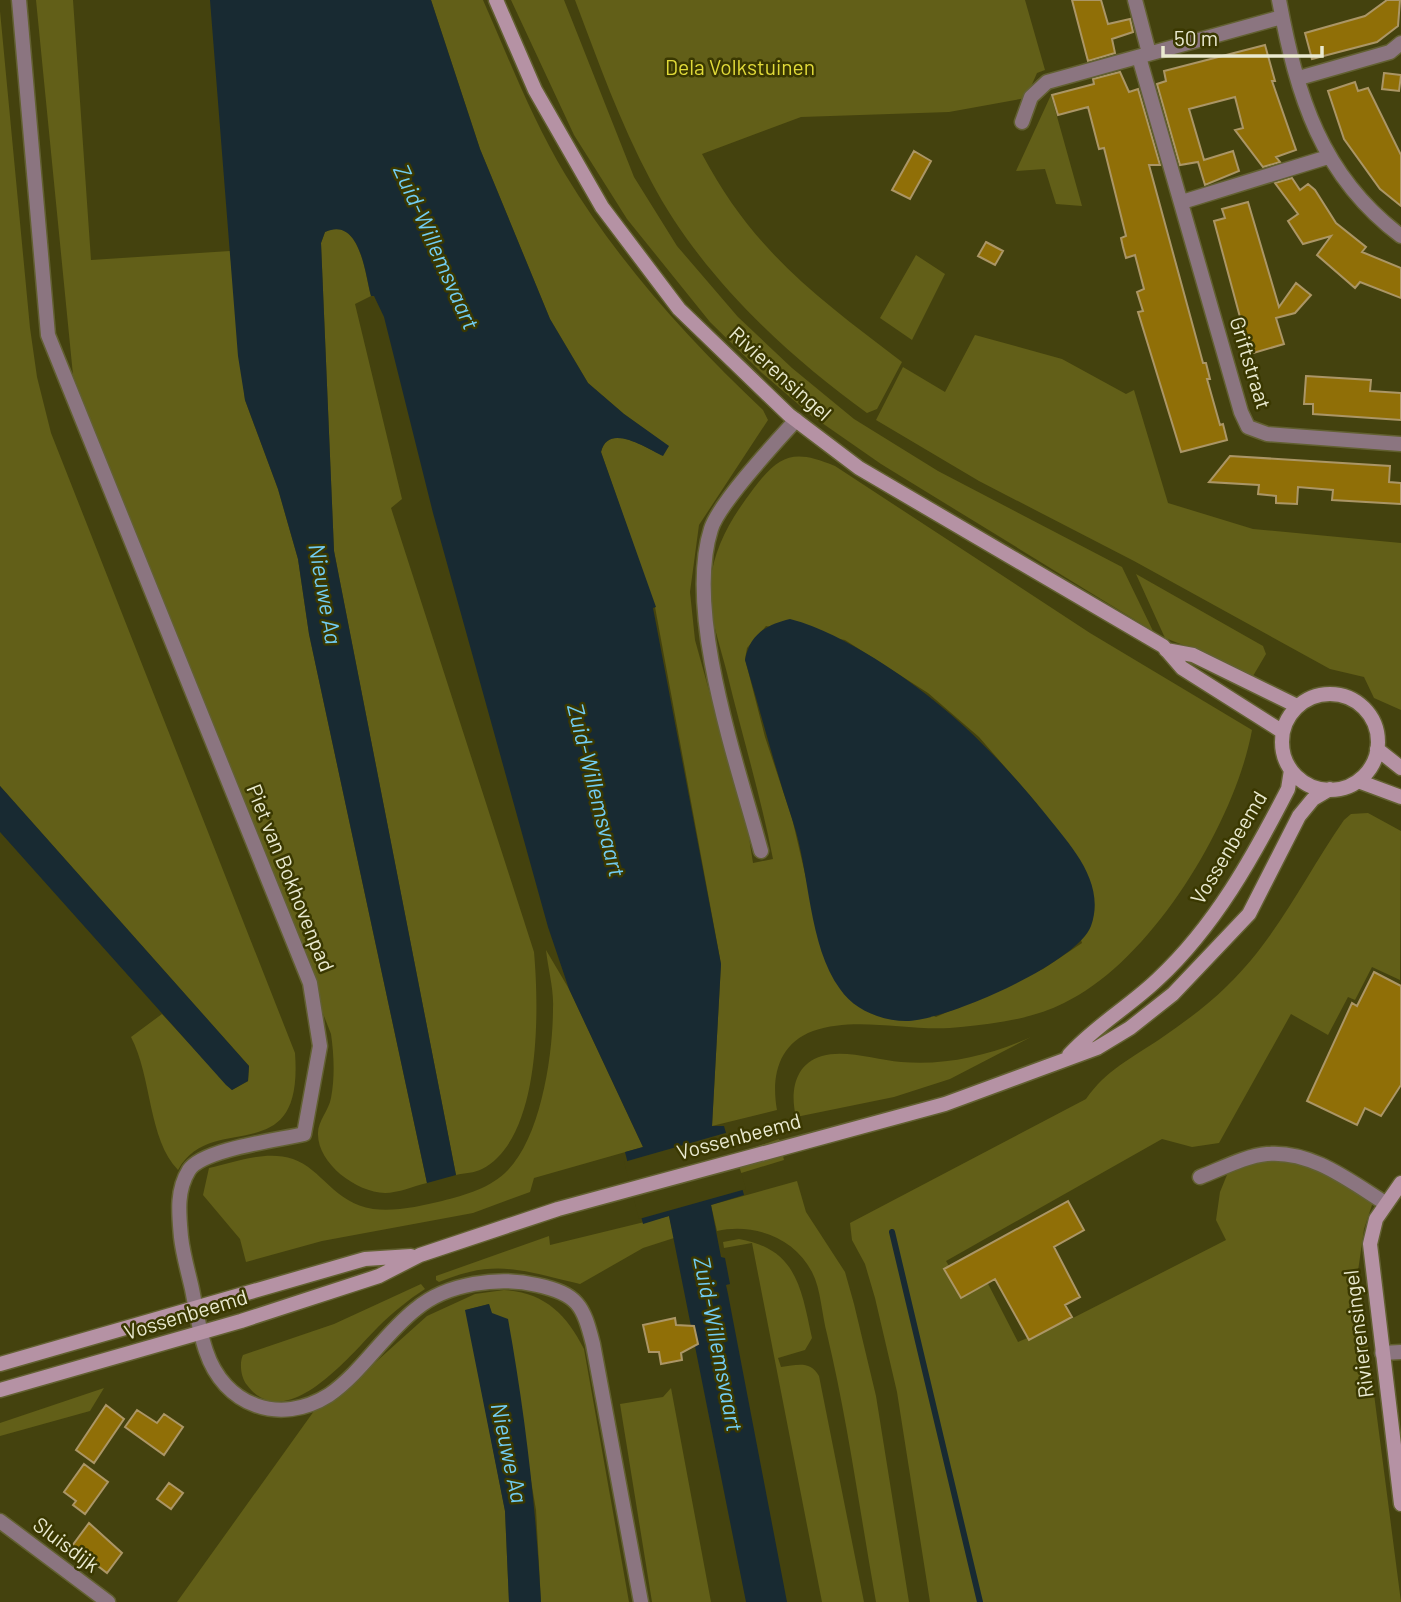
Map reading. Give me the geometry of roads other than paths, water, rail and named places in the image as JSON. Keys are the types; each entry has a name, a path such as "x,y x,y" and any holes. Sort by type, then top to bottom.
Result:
{"main road":[{"name":"Rivierensingel","path":"496,0 536,90 602,206 679,309 796,420 859,468 1166,650 1182,668 1283,732"},
{"name":"Rivierensingel","path":"1166,650 1193,655 1297,706"},
{"path":"1324,694 1352,699 1373,720 1377,749 1367,772 1358,780 1330,789 1308,785 1291,770 1285,758 1283,732 1297,706 1324,694"},
{"path":"1377,749 1401,768"},
{"name":"Vossenbeemd","path":"1068,1056 1088,1034 1119,1013 1159,978 1219,908 1289,789 1291,770"},
{"path":"1358,780 1401,797"},
{"name":"Vossenbeemd","path":"0,1390 202,1334 379,1276 420,1255 558,1209 811,1138 945,1104 1041,1070 1068,1056 1097,1048 1130,1028 1201,966 1249,914 1299,816 1313,799 1330,789"},
{"name":"Rivierensingel","path":"1401,1183 1376,1219 1370,1244 1401,1504"},
{"name":"Vossenbeemd","path":"0,1364 365,1259 420,1255"}],"street":[{"name":"Piet van Bokhovenpad","path":"19,0 48,335 310,983 320,1046 304,1134 211,1155 190,1168 178,1204 182,1248 206,1352 219,1378 247,1404 286,1411 328,1395 416,1308 440,1295 473,1284 503,1280 556,1289 578,1301 586,1314 593,1344 641,1602"},
{"name":"Griftstraat","path":"1135,0 1144,55 1182,202 1241,412 1248,427 1267,435 1401,444"},
{"path":"1279,0 1313,125 1328,157 1348,188 1371,214 1401,236"},
{"path":"1023,122 1031,97 1047,82 1282,17"},
{"path":"1300,78 1390,52 1401,43"},
{"path":"1182,202 1328,157"},
{"path":"761,852 715,676 706,624 703,566 711,526 755,466 796,420"},
{"path":"1200,1177 1266,1154 1296,1156 1323,1165 1385,1203"},
{"path":"1382,1353 1401,1352"},
{"name":"Sluisdijk","path":"0,1521 108,1602"}],"water":[{"path":"210,0 431,0 480,149 550,319 588,383 624,414 669,446 663,456 638,443 619,438 605,443 601,452 656,607 653,608 721,964 712,1126 724,1126 744,1195 711,1205 721,1257 725,1258 730,1284 726,1285 787,1602 746,1602 669,1216 643,1224 625,1152 643,1147 569,989 548,927 433,513 384,317 374,296 371,296 359,249 346,232 337,229 325,232 321,243 334,551 456,1175 427,1183 309,634 298,559 278,489 245,400 238,356"},
{"path":"790,619 834,636 899,674 965,727 1024,788 1063,836 1089,878 1095,909 1091,926 1081,941 1037,972 1008,987 978,1001 925,1018 906,1021 888,1019 869,1013 846,996 829,971 822,951 799,842 745,660 751,643 760,632"},
{"path":"0,786 249,1066 248,1081 232,1090 226,1085 0,832"},
{"name":"Nieuwe Aa","path":"489,1304 492,1313 508,1319 529,1460 541,1602 509,1602 505,1511 465,1310"}],"waterway":[{"path":"892,1232 980,1602"}],"park label":[{"name":"Dela Volkstuinen","path":"740,68"}],"water label":[{"name":"Zuid-Willemsvaart","path":"436,247"},
{"name":"Zuid-Willemsvaart","path":"596,790"},
{"name":"Zuid-Willemsvaart","path":"718,1344"}]}
